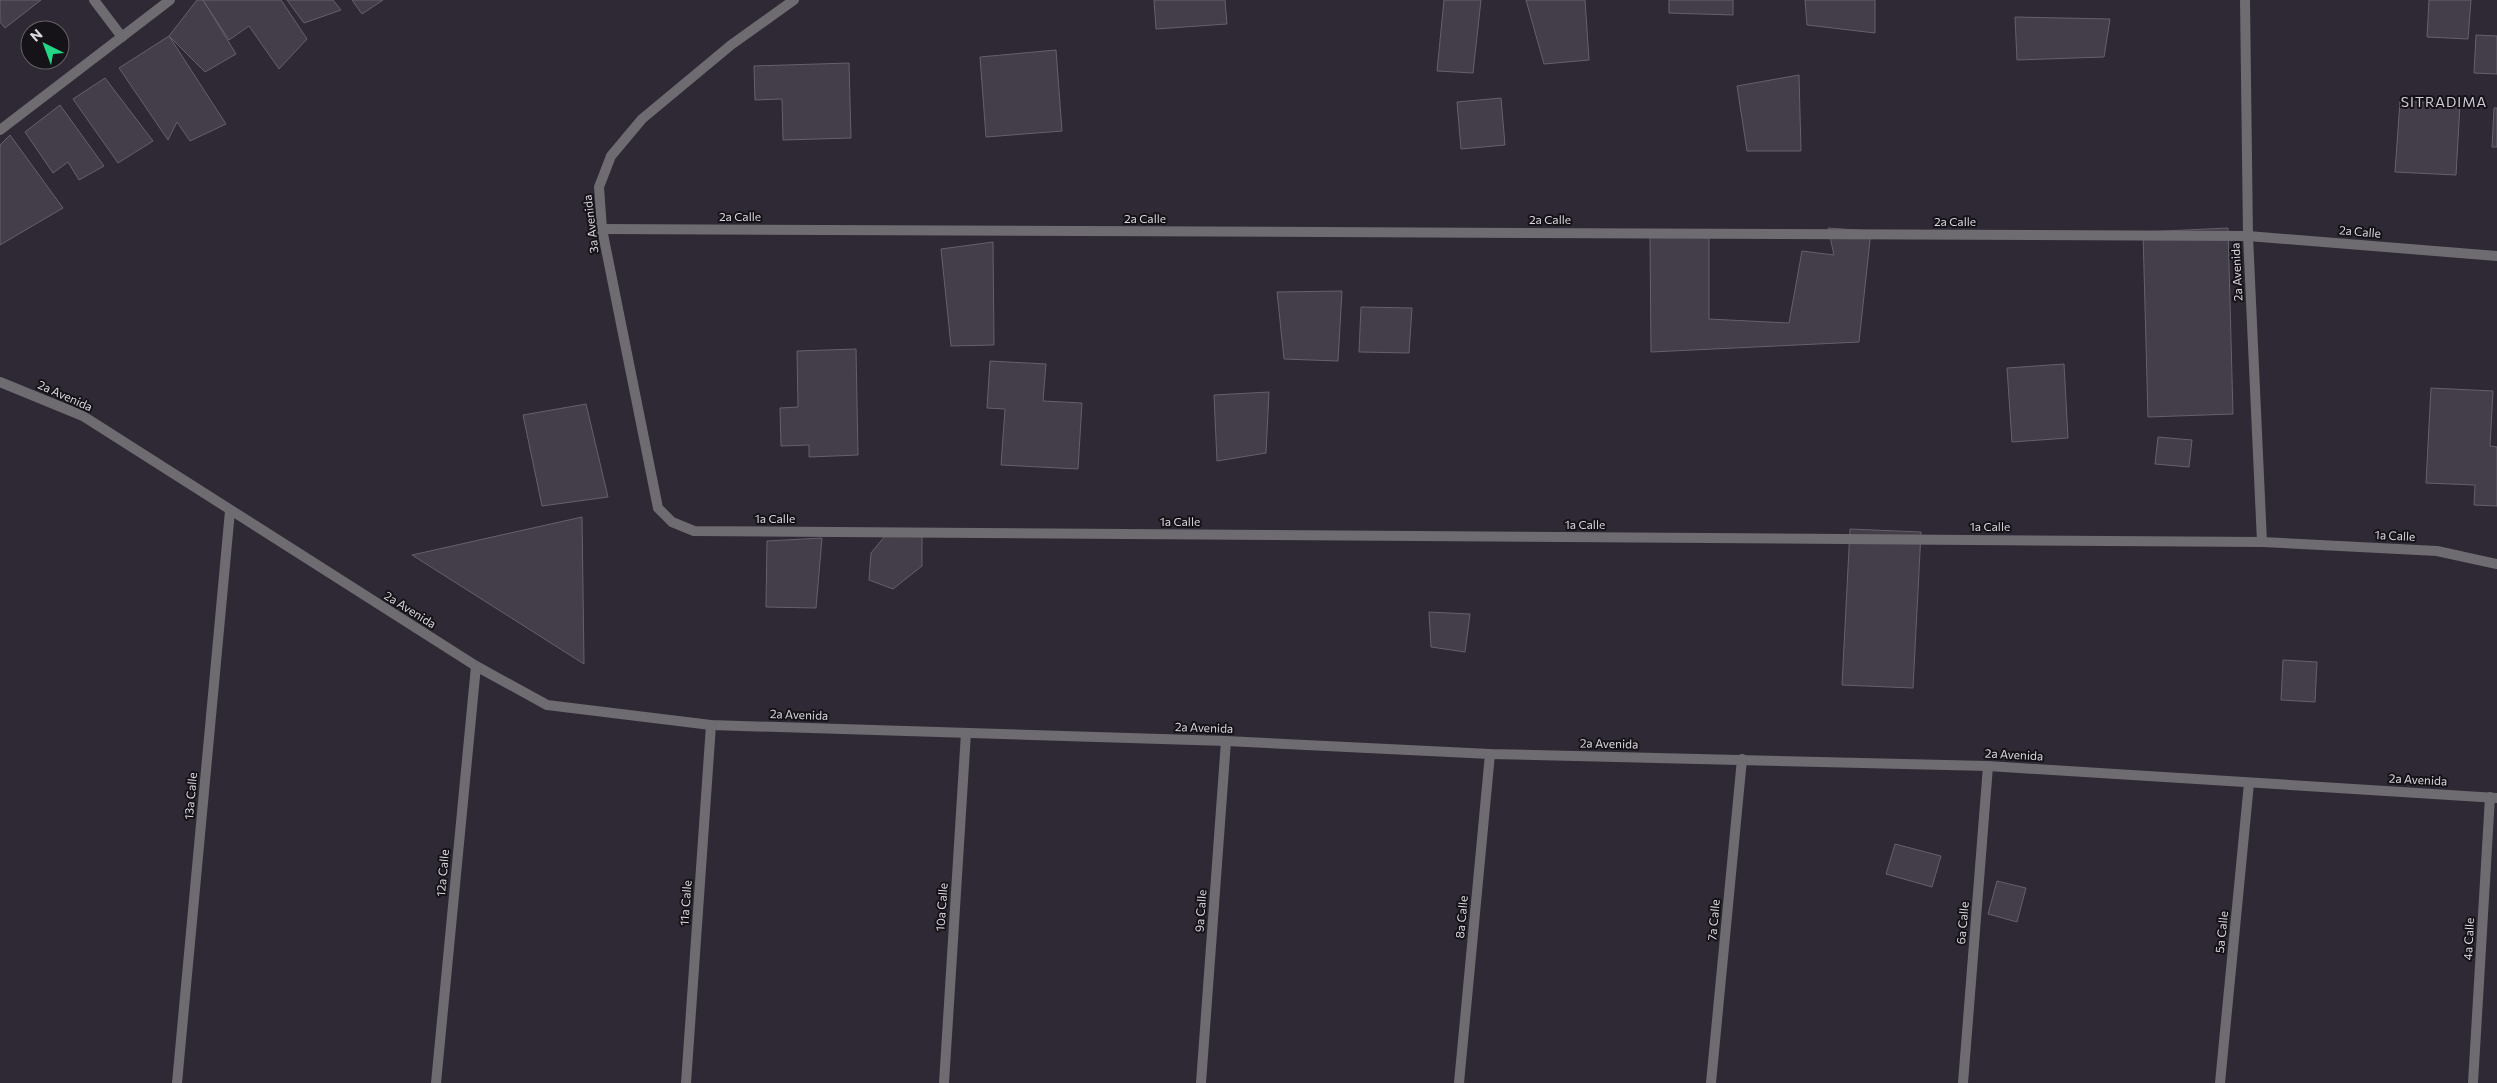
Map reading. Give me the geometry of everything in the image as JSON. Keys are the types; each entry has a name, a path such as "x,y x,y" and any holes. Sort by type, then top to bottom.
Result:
{"street":[{"path":"94,0 122,37"},
{"path":"0,130 170,0"},
{"name":"3a Avenida","path":"672,522 658,508 602,229 599,187 611,156 642,119 731,45 794,0"},
{"name":"2a Avenida","path":"2245,0 2248,236 2262,542"},
{"name":"2a Calle","path":"602,229 2248,236 2497,256"},
{"name":"2a Avenida","path":"0,382 83,416 476,666 547,705 712,725 1226,741 1490,754 1988,766 2493,797"},
{"name":"13a Calle","path":"177,1083 230,511"},
{"name":"1a Calle","path":"672,522 694,531 2262,542 2437,550 2497,564"},
{"name":"12a Calle","path":"436,1083 476,666"},
{"name":"11a Calle","path":"686,1083 712,725"},
{"name":"10a Calle","path":"944,1083 966,733"},
{"name":"9a Calle","path":"1201,1083 1226,741"},
{"name":"8a Calle","path":"1459,1083 1490,754"},
{"name":"7a Calle","path":"1711,1083 1742,759"},
{"name":"6a Calle","path":"1963,1083 1988,766"},
{"name":"5a Calle","path":"2220,1083 2249,783"},
{"name":"4a Calle","path":"2473,1083 2493,797"}],"building":[{"path":"0,0 41,0 5,28 0,22"},
{"path":"197,0 203,0 236,54 205,72 169,36"},
{"path":"203,0 281,0 307,39 279,69 249,26 229,40"},
{"path":"287,0 333,0 341,10 304,23"},
{"path":"352,0 383,0 362,14"},
{"path":"1154,0 1225,0 1227,24 1156,29"},
{"path":"1444,0 1481,0 1473,73 1437,71"},
{"path":"1526,0 1585,0 1589,60 1544,64"},
{"path":"1669,0 1733,0 1733,15 1669,13"},
{"path":"1805,0 1875,0 1875,33 1807,25"},
{"path":"2429,0 2471,0 2468,39 2427,37"},
{"path":"2015,17 2110,19 2104,57 2017,60"},
{"path":"2476,35 2497,36 2497,74 2474,73"},
{"path":"169,36 226,124 190,141 177,122 168,140 119,68"},
{"path":"1056,50 1062,131 986,137 980,57"},
{"path":"849,63 851,138 783,140 782,99 755,100 754,66"},
{"path":"1799,75 1801,151 1747,151 1737,86"},
{"path":"105,78 153,141 118,163 73,99"},
{"path":"1501,98 1505,145 1461,149 1457,102"},
{"path":"2400,101 2460,105 2456,175 2395,172"},
{"path":"60,105 104,166 79,180 68,162 53,173 25,132"},
{"path":"2494,108 2497,108 2497,147 2492,147"},
{"path":"10,135 63,208 0,245 0,145"},
{"path":"1828,228 1871,231 1859,342 1651,352 1650,234 1709,238 1709,319 1789,323 1802,251 1834,255"},
{"path":"2228,228 2233,414 2148,417 2143,232"},
{"path":"993,242 994,345 951,346 941,249"},
{"path":"1342,291 1338,361 1284,359 1277,292"},
{"path":"1361,307 1412,308 1409,353 1359,352"},
{"path":"856,349 858,455 809,457 809,445 781,446 780,408 798,407 797,351"},
{"path":"990,361 1046,364 1043,401 1082,403 1078,469 1001,465 1005,409 987,408"},
{"path":"2064,364 2068,438 2012,442 2007,368"},
{"path":"2431,388 2493,391 2490,446 2497,447 2497,506 2474,505 2475,485 2426,483"},
{"path":"1269,392 1266,453 1217,461 1214,395"},
{"path":"586,404 608,497 542,506 523,415"},
{"path":"2158,437 2192,440 2189,467 2155,464"},
{"path":"582,517 584,664 412,555"},
{"path":"1850,529 1921,532 1913,688 1842,685"},
{"path":"890,530 922,534 922,566 893,589 869,580 871,553"},
{"path":"822,538 816,608 766,607 767,541"},
{"path":"1429,612 1470,614 1465,652 1431,647"},
{"path":"2283,660 2317,662 2315,702 2281,700"},
{"path":"1895,844 1941,856 1932,887 1886,874"},
{"path":"1997,881 2026,888 2017,922 1988,914"}],"district":[{"name":"SITRADIMA","path":"2444,102"}]}
